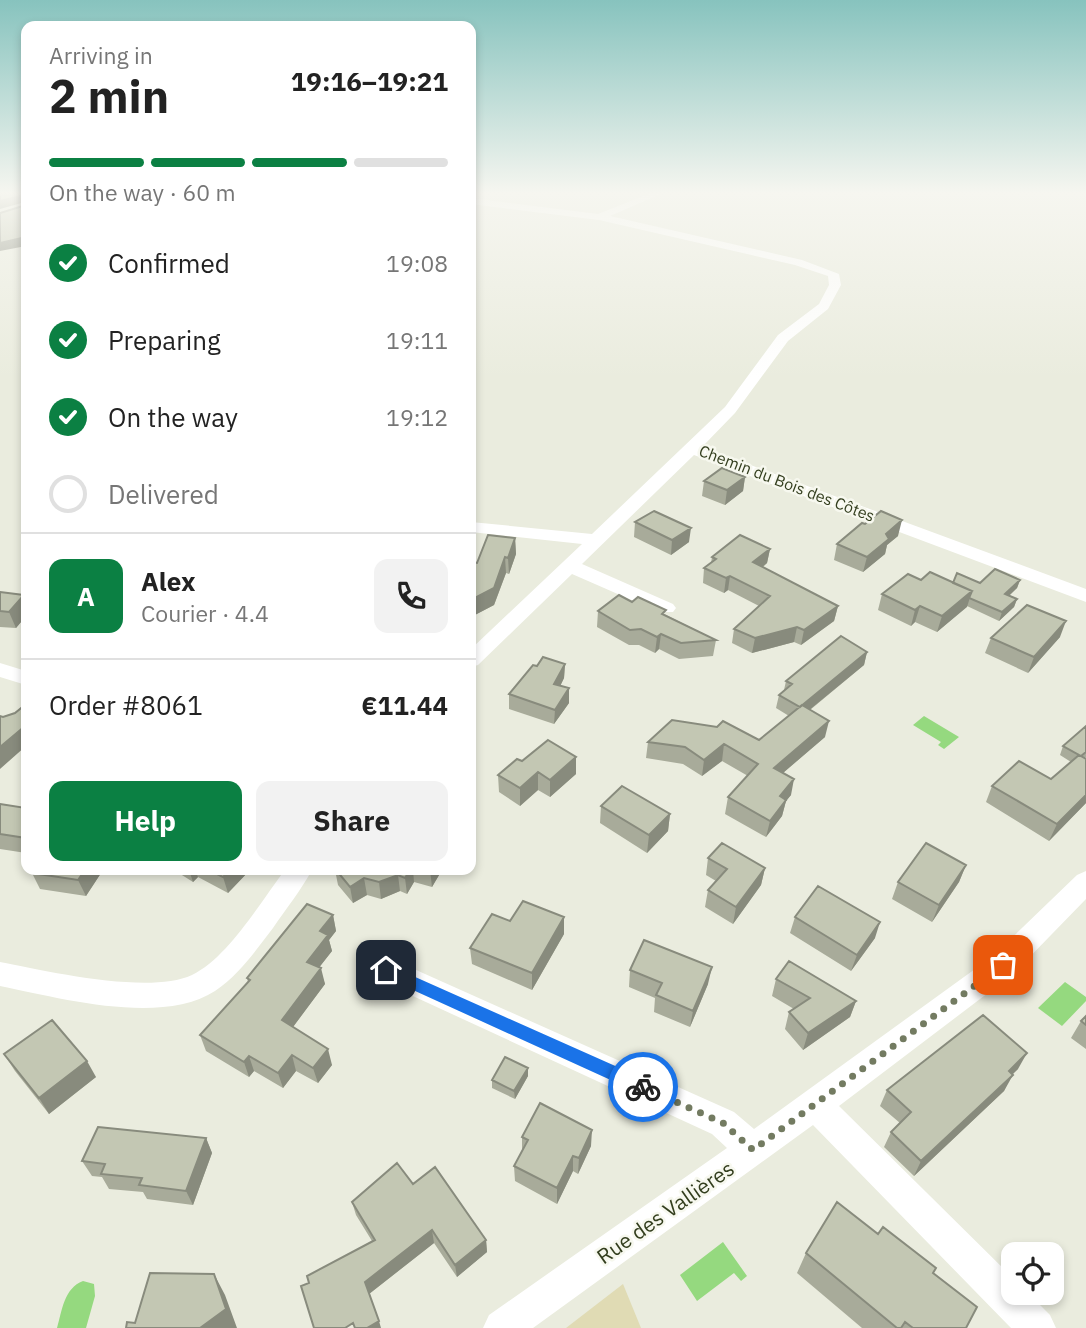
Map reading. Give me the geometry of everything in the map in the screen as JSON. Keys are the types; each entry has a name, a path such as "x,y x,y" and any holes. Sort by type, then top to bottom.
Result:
{"street":[{"name":"Chemin du Bois des Côtes","path":"767,255 833,274 835,285 824,306 783,338 730,410 692,449 1086,596"},
{"path":"476,655 692,449"},
{"path":"476,528 595,541"},
{"path":"570,566 666,608"},
{"path":"0,670 21,676"},
{"path":"0,974 67,987 167,995 203,983 237,954 295,875"},
{"name":"Rue des Vallières","path":"502,1328 753,1150 1003,965 1086,882"},
{"path":"386,970 723,1123 753,1150"},
{"path":"814,1103 1037,1328"}],"shaded area":[{"path":"924,716 959,737 944,749 938,745 941,742 913,725"},
{"path":"1065,982 1086,997 1086,1001 1062,1026 1038,1008"},
{"path":"723,1242 747,1276 741,1281 734,1273 697,1301 680,1275"},
{"path":"83,1281 94,1284 95,1296 86,1328 57,1328 68,1294"},
{"path":"623,1284 641,1328 566,1328"}],"building":[{"path":"722,468 745,477 727,490 704,481"},
{"path":"654,511 691,528 672,540 635,522"},
{"path":"881,511 902,520 886,534 889,539 867,557 837,544 862,523 865,524"},
{"path":"488,535 515,538 494,588 476,597 477,563"},
{"path":"740,535 770,549 753,562 838,606 804,630 797,627 755,638 734,629 770,596 730,576 726,578 704,568 716,559 712,557"},
{"path":"995,569 1020,580 1005,594 1017,599 1002,612 969,598 972,591 953,583 957,573 980,583"},
{"path":"930,572 972,591 942,616 920,606 915,610 882,594 908,574 921,580"},
{"path":"0,592 21,595 21,598 9,612 0,611"},
{"path":"619,595 632,602 638,597 666,610 662,614 716,640 681,643 661,634 657,637 641,629 630,630 598,611"},
{"path":"1027,605 1066,621 1034,657 991,638"},
{"path":"841,636 867,652 800,707 779,695 792,684 786,681"},
{"path":"543,657 565,664 554,684 569,688 555,710 509,694"},
{"path":"802,705 829,721 774,768 794,779 780,796 786,800 770,821 728,797 758,764 724,744 704,760 685,747 648,742 672,720 717,727 723,721 759,740"},
{"path":"21,708 21,730 0,747 0,716 15,713"},
{"path":"1086,726 1086,752 1081,756 1063,746"},
{"path":"548,740 576,757 550,780 538,772 520,788 498,775 517,759 522,761"},
{"path":"1079,755 1086,759 1086,795 1057,824 992,786 1019,761 1051,779"},
{"path":"622,786 670,814 649,835 601,806"},
{"path":"0,804 21,807 21,837 0,834"},
{"path":"722,843 765,868 736,907 708,890 727,869 708,858"},
{"path":"926,843 966,865 939,905 898,882"},
{"path":"45,875 82,875 78,880"},
{"path":"340,875 398,875 379,882 364,878 350,887"},
{"path":"818,886 880,922 857,955 795,917"},
{"path":"523,901 564,917 532,973 470,948 492,914 510,921"},
{"path":"307,904 333,915 320,931 328,935 307,962 321,968 282,1020 328,1049 313,1068 292,1055 278,1073 249,1056 244,1062 200,1035 250,980 247,978"},
{"path":"644,940 712,967 693,1011 656,995 662,983 630,970"},
{"path":"789,961 856,1001 808,1033 789,1012 810,998 776,979"},
{"path":"983,1015 1027,1053 1009,1071 1013,1075 921,1161 891,1132 911,1112 887,1090"},
{"path":"52,1020 87,1061 39,1098 4,1054"},
{"path":"505,1057 528,1068 514,1091 492,1080"},
{"path":"540,1103 592,1130 579,1158 573,1156 557,1188 514,1166 528,1140 522,1137"},
{"path":"98,1127 206,1138 186,1191 139,1185 142,1178 101,1174 105,1164 82,1161"},
{"path":"397,1163 413,1184 435,1167 486,1240 455,1265 432,1230 365,1282 379,1321 367,1328 355,1328 353,1323 345,1328 314,1328 301,1286 309,1283 307,1276 375,1240 352,1202"},
{"path":"837,1202 878,1234 883,1227 936,1268 933,1273 977,1307 966,1328 913,1328 905,1322 901,1328 897,1328 806,1253"},
{"path":"150,1273 214,1274 226,1309 200,1328 126,1328 127,1322 135,1323"}],"way so far":[{"path":"643,1087 723,1123 753,1150 1003,965"}],"route":[{"path":"386,970 643,1087"}]}
